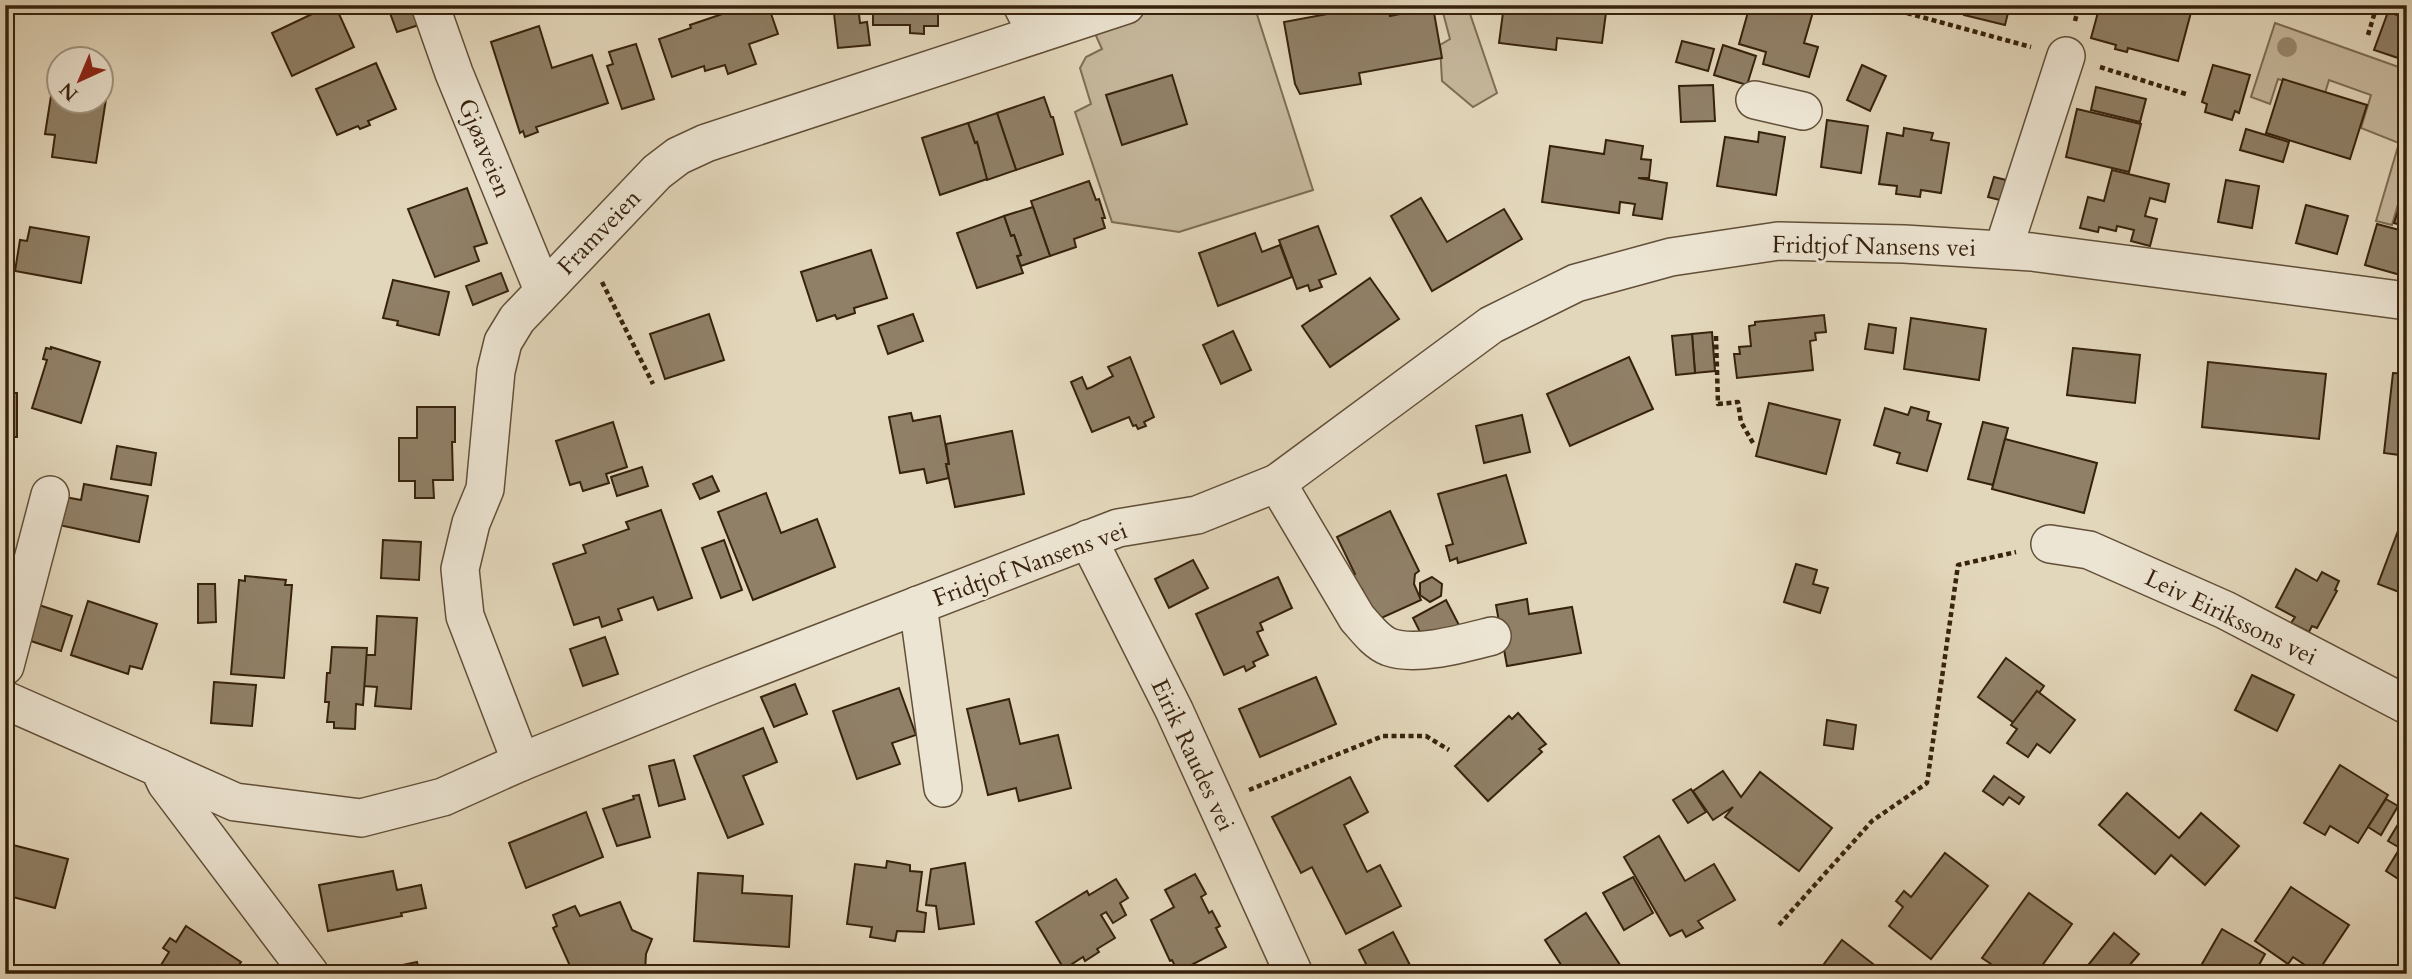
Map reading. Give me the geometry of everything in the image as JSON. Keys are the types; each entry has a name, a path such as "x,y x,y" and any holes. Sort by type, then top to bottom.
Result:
{"street":[{"name":"Gjøaveien","path":"430,5 454,73 543,290"},
{"name":"Framveien","path":"521,762 465,616 460,569 471,523 485,489 496,371 503,342 517,319 657,172 678,156 1030,20 1126,5"},
{"name":"Fridtjof Nansens vei","path":"2003,250 2066,56"},
{"path":"1755,100 1803,111"},
{"name":"Fridtjof Nansens vei","path":"5,701 163,775 235,802 361,818 443,797 521,762 1118,528 1197,515 1277,483 1491,325 1577,283 1671,257 1777,241 1904,243 2003,250 2407,301"},
{"path":"1277,483 1357,618 1370,634 1389,647 1418,650 1450,647 1492,636"},
{"path":"5,666 50,495"},
{"name":"Eirik Raudes vei","path":"1088,539 1174,710 1294,974"},
{"name":"Leiv Eirikssons vei","path":"2050,544 2089,550 2225,610 2407,705"},
{"path":"918,605 943,788"},
{"path":"163,775 310,974"}],"path":[{"path":"2368,35 2377,5"},
{"path":"1906,13 2066,56 2189,95"},
{"path":"585,247 653,384"},
{"path":"1716,336 1718,404 1738,402 1741,422 1753,443"},
{"path":"1779,925 1872,821 1927,783 1958,565 2050,544"},
{"path":"1216,803 1383,736 1426,736 1449,750"},
{"path":"2372,974 2407,966"}],"shaded area":[{"path":"1166,5 1254,5 1313,190 1179,232 1112,222 1075,112 1091,104 1080,68 1086,57 1102,49 1093,29"},
{"path":"1441,5 1467,5 1497,93 1473,107 1442,81 1440,45 1450,39"},
{"path":"2275,23 2407,70 2407,173 2392,225 2376,221 2399,143 2361,128 2371,95 2329,80 2325,93 2278,79 2270,104 2251,97"}],"building":[{"path":"335,5 354,47 292,76 272,33"},
{"path":"387,5 416,5 422,24 397,32"},
{"path":"757,5 768,5 778,34 749,44 756,64 728,74 725,65 705,71 704,66 672,77 659,39 691,28 690,25"},
{"path":"833,5 858,5 860,23 867,22 870,45 838,48"},
{"path":"873,5 938,5 938,26 924,26 924,34 910,33 910,25 873,25"},
{"path":"1376,5 1377,12 1388,10 1390,16 1433,7 1442,58 1359,73 1361,84 1300,94 1295,84 1284,22"},
{"path":"1504,5 1607,5 1602,43 1557,38 1556,50 1499,43"},
{"path":"1750,5 1815,5 1804,43 1818,47 1809,77 1763,64 1766,52 1739,44"},
{"path":"1946,5 2010,5 2005,25 1964,15 1965,10"},
{"path":"2100,5 2121,9 2122,5 2193,5 2178,61 2128,48 2127,52 2115,49 2116,45 2091,38"},
{"path":"2406,9 2407,61 2374,50 2388,12 2403,17"},
{"path":"539,26 552,68 592,55 608,103 536,127 538,132 525,137 523,131 520,133 491,42"},
{"path":"1682,41 1714,49 1708,71 1676,62"},
{"path":"636,44 654,99 622,109 607,66 613,64 609,52"},
{"path":"1723,45 1756,56 1747,85 1714,75"},
{"path":"376,63 396,109 368,121 370,125 360,129 358,126 337,135 316,89"},
{"path":"1862,65 1886,76 1870,111 1847,100"},
{"path":"2213,65 2250,75 2239,113 2235,111 2232,120 2205,112 2207,104 2202,102"},
{"path":"1172,75 1187,124 1122,145 1106,95"},
{"path":"2283,79 2367,105 2350,159 2266,133"},
{"path":"1713,85 1715,121 1681,122 1679,86"},
{"path":"2096,87 2146,99 2140,122 2091,110"},
{"path":"1044,97 1053,117 1063,154 1016,170 997,113"},
{"path":"2077,109 2141,124 2129,172 2066,157"},
{"path":"997,113 1016,170 987,180 977,142 975,143 968,123"},
{"path":"48,116 103,116 96,163 52,157 55,135 45,134"},
{"path":"1827,120 1868,126 1861,173 1821,167"},
{"path":"968,123 975,143 977,142 987,179 940,195 922,138"},
{"path":"1904,128 1933,133 1931,140 1949,143 1941,193 1921,190 1920,197 1896,194 1897,186 1879,184 1887,133 1903,136"},
{"path":"2246,129 2289,142 2283,162 2240,150"},
{"path":"1759,132 1785,137 1776,195 1717,186 1725,137 1758,142"},
{"path":"1606,140 1643,146 1641,159 1651,160 1649,178 1638,178 1667,183 1662,219 1633,215 1635,204 1620,202 1619,213 1542,202 1550,146 1604,154"},
{"path":"2112,170 2169,184 2165,202 2150,198 2145,216 2157,219 2150,246 2131,241 2134,230 2117,226 2116,231 2099,227 2098,232 2080,228 2088,197 2104,201"},
{"path":"1994,177 2006,180 2000,200 1988,197"},
{"path":"2226,180 2259,186 2252,228 2218,222"},
{"path":"1089,181 1096,200 1099,199 1105,228 1074,239 1076,247 1050,256 1031,201"},
{"path":"2407,183 2407,227 2394,223"},
{"path":"467,188 487,243 474,247 479,261 435,277 408,209"},
{"path":"1421,198 1447,242 1504,209 1522,239 1432,291 1391,216"},
{"path":"2306,205 2348,216 2337,254 2296,243"},
{"path":"1033,207 1050,256 1021,266 1017,256 1021,255 1004,216"},
{"path":"1004,216 1021,255 1017,256 1023,273 977,288 957,233"},
{"path":"2377,224 2407,232 2407,267 2404,276 2365,265"},
{"path":"1318,226 1336,274 1319,280 1322,287 1310,291 1308,285 1297,289 1279,240"},
{"path":"30,227 89,237 81,283 15,271 20,240 27,241"},
{"path":"1255,233 1262,252 1280,245 1292,277 1218,306 1199,253"},
{"path":"871,250 887,298 854,308 855,313 837,319 835,315 817,321 801,272"},
{"path":"501,273 508,291 473,305 466,286"},
{"path":"1370,278 1399,319 1330,367 1302,326"},
{"path":"393,280 449,292 439,335 397,325 398,321 383,318"},
{"path":"709,314 724,360 665,379 650,334"},
{"path":"913,314 923,341 888,354 878,326"},
{"path":"1824,315 1826,332 1815,333 1816,340 1810,341 1813,370 1737,378 1734,354 1740,354 1739,347 1751,346 1749,326 1755,325 1755,322"},
{"path":"1911,318 1986,329 1979,380 1904,369"},
{"path":"1869,324 1896,328 1893,353 1865,349"},
{"path":"1233,331 1251,370 1221,384 1203,345"},
{"path":"1712,332 1715,371 1695,373 1692,334"},
{"path":"1692,334 1695,373 1676,375 1672,336"},
{"path":"51,347 100,362 81,423 32,408 47,360 43,359 46,348"},
{"path":"2073,348 2140,355 2135,403 2067,395"},
{"path":"1130,357 1154,417 1144,422 1146,426 1138,429 1136,425 1133,426 1129,417 1092,432 1071,382 1082,377 1087,389 1092,387 1113,376 1108,367"},
{"path":"1629,357 1653,409 1570,446 1547,394"},
{"path":"2208,362 2326,374 2319,439 2202,427"},
{"path":"2393,373 2407,374 2407,456 2384,453"},
{"path":"5,393 17,393 17,437 5,437"},
{"path":"1769,403 1840,420 1826,474 1756,456"},
{"path":"417,407 455,407 453,480 433,480 434,498 415,498 415,481 399,481 399,438 417,438"},
{"path":"1911,407 1929,412 1927,420 1941,424 1927,471 1897,463 1900,453 1874,445 1885,408 1908,415"},
{"path":"911,413 913,421 940,416 949,478 927,483 924,469 900,473 889,417"},
{"path":"1522,415 1530,452 1484,463 1476,426"},
{"path":"613,422 627,467 606,474 609,483 583,491 580,482 570,485 556,441"},
{"path":"1983,422 2008,428 1993,485 1968,479"},
{"path":"1012,431 1024,494 955,507 946,464 949,464 946,444"},
{"path":"2005,439 2097,463 2084,513 1992,489"},
{"path":"117,446 156,453 151,485 111,479"},
{"path":"642,467 648,486 617,496 611,477"},
{"path":"1506,475 1526,543 1458,563 1457,558 1450,561 1446,546 1453,544 1438,494"},
{"path":"712,476 719,491 700,499 693,484"},
{"path":"84,484 148,496 139,542 59,525 65,497 81,500"},
{"path":"766,493 781,533 817,519 835,567 753,600 718,512"},
{"path":"661,510 692,598 658,610 653,597 618,609 622,620 602,627 599,617 574,625 553,564 586,553 583,545 629,529 626,522"},
{"path":"1390,511 1419,571 1415,574 1414,584 1421,600 1377,620 1362,589 1356,592 1349,577 1355,574 1337,537"},
{"path":"2398,531 2407,534 2407,595 2378,584"},
{"path":"383,540 421,542 419,580 381,578"},
{"path":"724,540 742,590 721,598 702,548"},
{"path":"1193,560 1208,588 1169,608 1155,579"},
{"path":"1796,564 1817,570 1813,584 1828,588 1820,613 1784,602"},
{"path":"2296,569 2317,581 2322,572 2339,581 2335,590 2337,591 2317,628 2312,626 2309,632 2291,623 2295,617 2276,607"},
{"path":"245,576 286,580 285,585 292,585 284,678 231,674 239,580 245,581"},
{"path":"1278,577 1292,608 1260,623 1263,630 1257,632 1268,655 1253,662 1255,666 1246,671 1244,666 1224,675 1196,614"},
{"path":"1432,577 1442,584 1441,596 1430,602 1420,595 1420,583"},
{"path":"198,584 215,584 216,622 198,623"},
{"path":"1527,599 1529,614 1572,607 1581,653 1507,666 1496,605"},
{"path":"1446,600 1461,629 1427,646 1413,618"},
{"path":"88,601 157,624 142,669 130,666 128,674 71,655"},
{"path":"39,605 72,616 61,651 28,640"},
{"path":"377,616 417,618 411,709 375,706 377,687 364,686 366,655 375,655"},
{"path":"605,637 618,674 583,686 570,649"},
{"path":"332,647 367,648 363,705 356,704 355,729 334,728 334,722 327,722 329,702 325,702"},
{"path":"2006,658 2044,686 2039,693 2037,691 2014,723 1978,697"},
{"path":"2252,675 2294,695 2277,731 2235,710"},
{"path":"1316,677 1336,724 1260,757 1239,709"},
{"path":"214,682 256,685 252,726 211,723"},
{"path":"795,684 807,714 774,727 761,697"},
{"path":"899,688 916,735 892,743 900,764 857,779 833,711"},
{"path":"2037,691 2075,720 2050,753 2037,744 2028,757 2007,743 2017,729 2011,725"},
{"path":"1009,699 1020,744 1058,735 1071,788 1019,801 1016,788 988,795 967,709"},
{"path":"1518,713 1546,744 1539,749 1542,752 1488,801 1455,766 1509,716 1512,719"},
{"path":"1827,720 1856,725 1853,749 1824,745"},
{"path":"763,728 777,762 743,776 763,824 728,838 694,756"},
{"path":"674,760 685,799 659,806 649,766"},
{"path":"2340,765 2388,795 2358,843 2330,826 2325,835 2304,823"},
{"path":"1723,771 1741,797 1760,772 1832,828 1799,871 1725,817 1733,807 1713,820 1693,791"},
{"path":"1994,776 2024,797 2019,804 2009,797 2003,805 1983,791"},
{"path":"1350,777 1368,812 1344,825 1367,872 1380,865 1401,906 1346,934 1312,867 1301,873 1272,817"},
{"path":"1691,789 1706,812 1688,823 1673,800"},
{"path":"2127,793 2179,838 2201,813 2239,846 2205,885 2171,855 2155,874 2099,825"},
{"path":"639,795 650,837 617,846 603,809"},
{"path":"2386,799 2398,806 2381,835 2368,827"},
{"path":"2406,811 2406,884 2386,871 2400,848 2388,841"},
{"path":"586,812 603,857 526,888 509,843"},
{"path":"1659,836 1685,881 1714,864 1735,900 1698,921 1703,928 1686,937 1682,930 1670,936 1624,857"},
{"path":"5,843 68,859 55,908 5,895"},
{"path":"1945,853 1988,886 1931,959 1889,926 1903,907 1896,901 1904,891 1911,897"},
{"path":"887,861 910,865 910,871 922,872 917,911 926,913 924,932 897,931 895,941 870,937 872,927 847,924 855,864 886,868"},
{"path":"965,863 974,924 939,929 936,906 926,905 931,869"},
{"path":"393,871 397,890 421,885 426,908 401,913 402,916 328,931 319,885"},
{"path":"698,873 743,876 742,893 792,896 789,947 694,941"},
{"path":"1195,874 1206,894 1201,897 1220,926 1216,928 1226,947 1178,972 1151,920 1174,907 1165,890"},
{"path":"1633,877 1653,913 1624,930 1603,893"},
{"path":"1116,879 1128,898 1120,903 1126,915 1113,923 1106,912 1101,915 1115,938 1097,949 1099,952 1085,961 1083,957 1064,969 1036,922 1087,891 1089,895"},
{"path":"2291,887 2349,925 2317,973 2293,957 2288,964 2255,941"},
{"path":"2029,893 2072,924 2036,974 1994,974 1991,971 1994,966 1982,958"},
{"path":"620,902 632,930 652,939 646,954 645,971 640,974 612,974 608,966 592,974 576,974 553,928 557,926 553,915 575,906 580,916"},
{"path":"1586,913 1626,974 1567,974 1545,940"},
{"path":"186,926 241,962 233,974 174,974 161,965 169,952 163,948 170,938 176,942"},
{"path":"2222,929 2265,954 2254,974 2218,974 2202,964"},
{"path":"1393,932 1413,971 1409,974 1371,974 1359,950"},
{"path":"2114,933 2139,954 2128,967 2136,974 2081,974"},
{"path":"1842,940 1886,974 1818,972"},
{"path":"417,962 420,974 394,974 393,967"}]}
